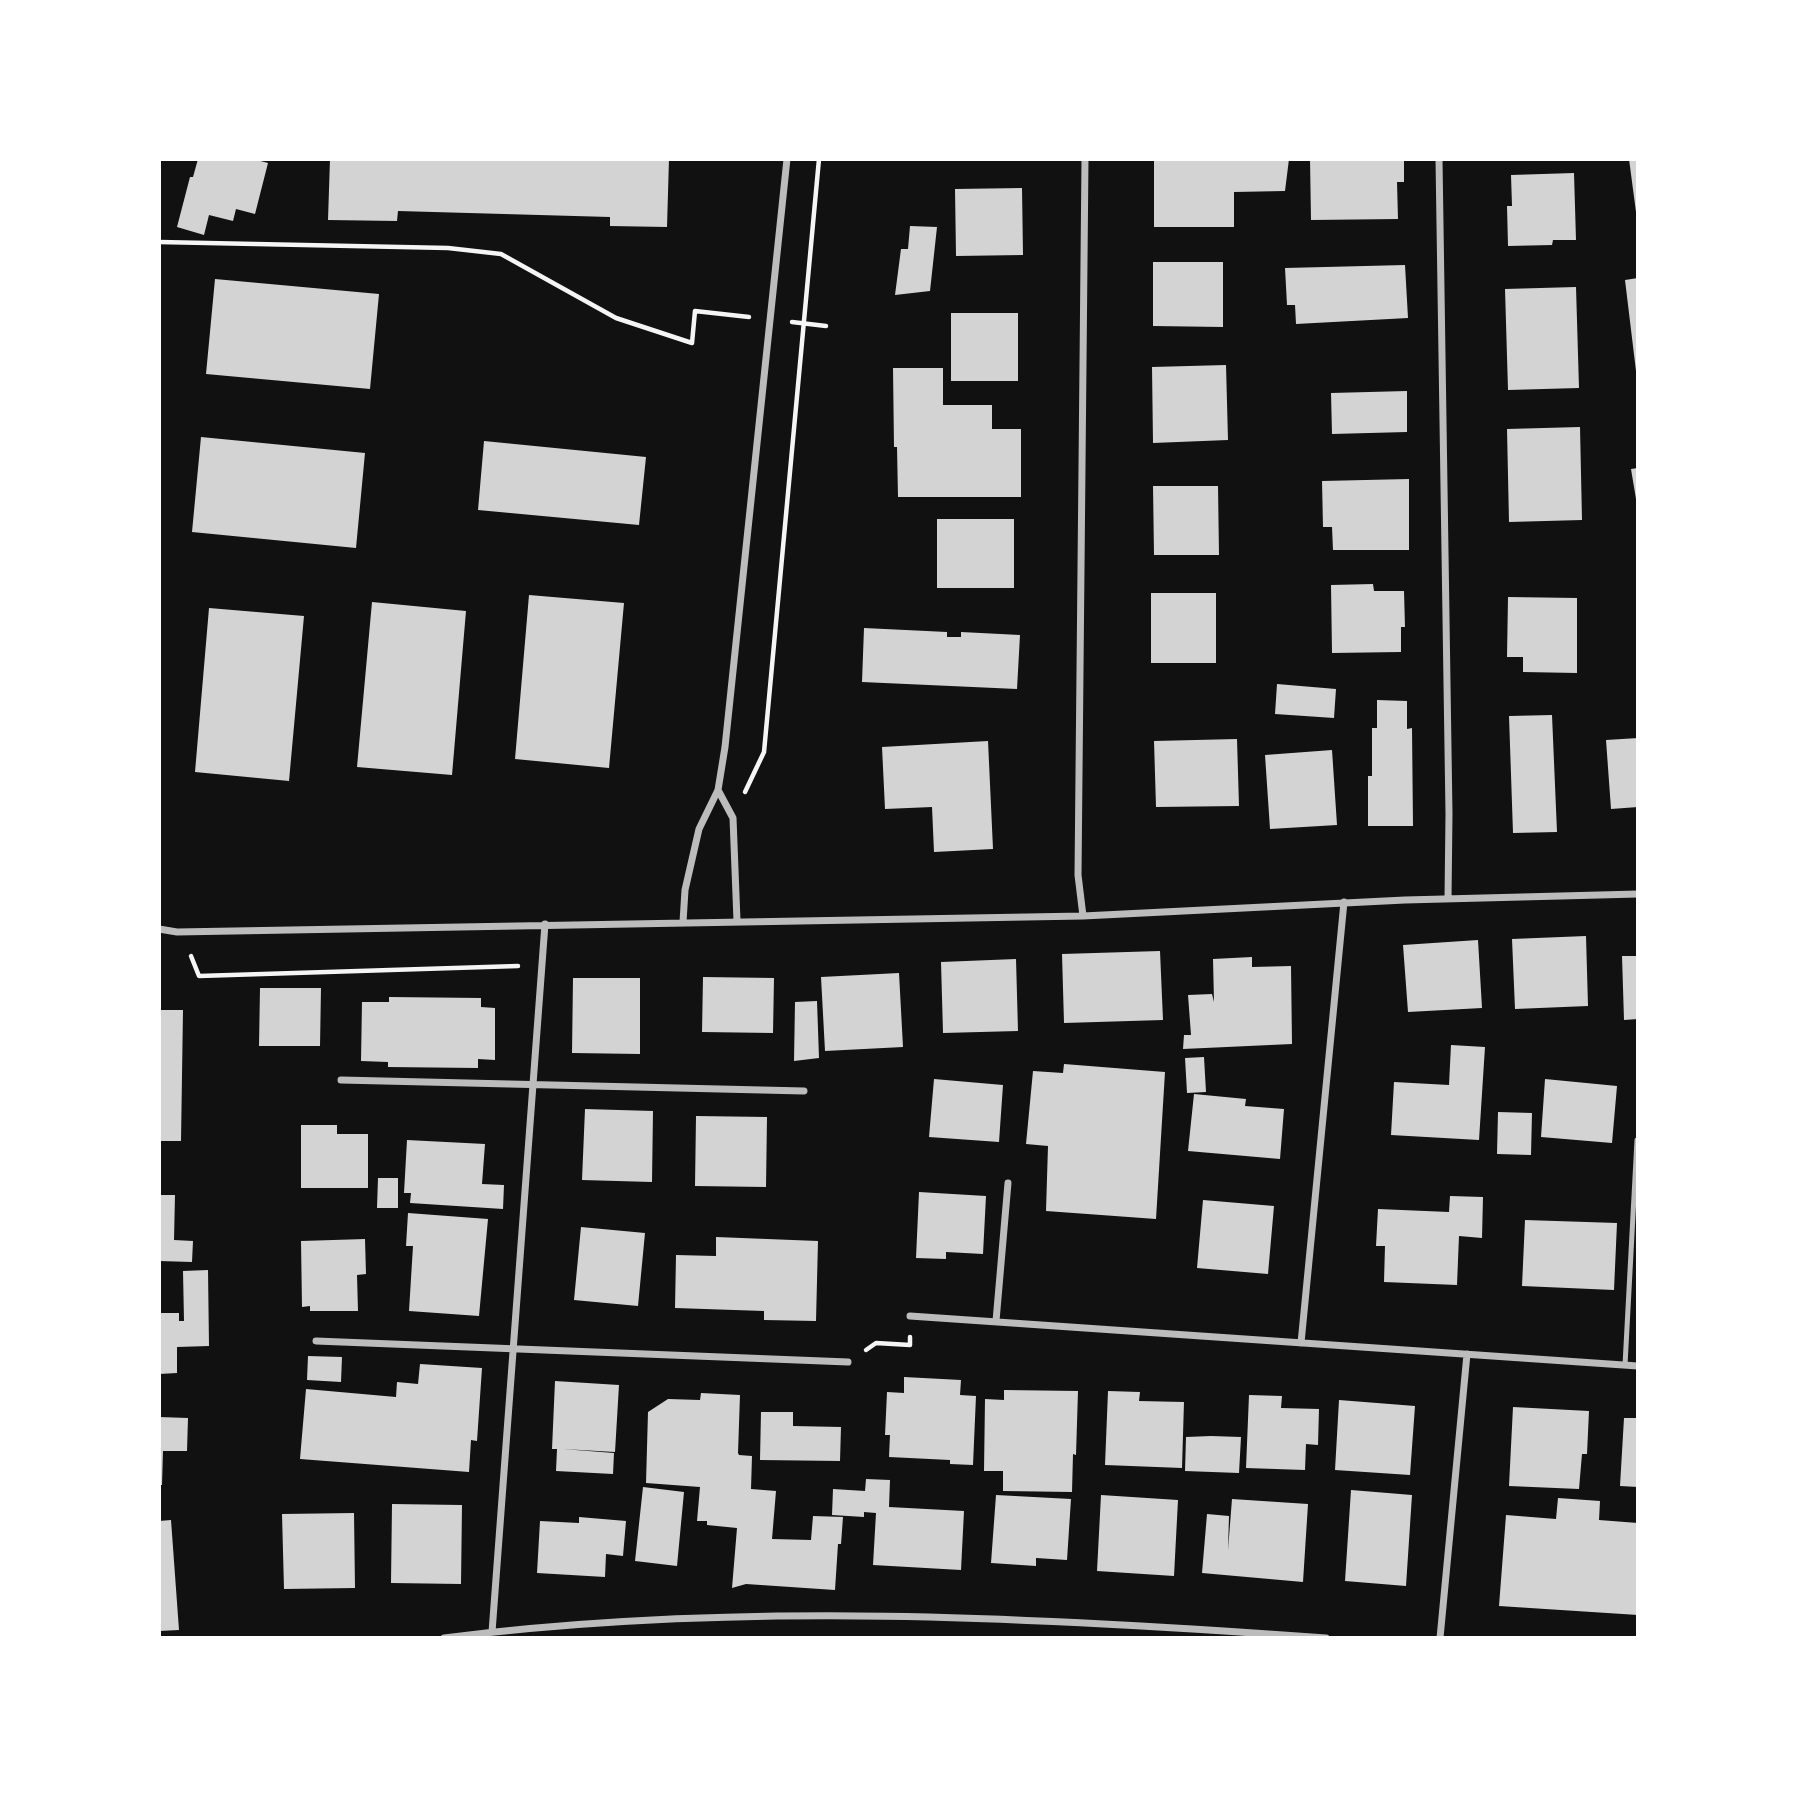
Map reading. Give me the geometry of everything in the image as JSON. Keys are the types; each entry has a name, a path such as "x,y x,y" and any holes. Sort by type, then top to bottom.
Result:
{"street":[{"path":"683,922 685,890 699,829 718,790 724,747 787,159"},
{"path":"1083,916 1077,874 1086,159"},
{"path":"1439,159 1448,899"},
{"path":"718,790 733,818 737,921"},
{"path":"159,929 177,932 1083,916 1344,902 1638,894"},
{"path":"1301,1343 1344,902"},
{"path":"492,1632 545,924"},
{"path":"341,1080 804,1091"},
{"path":"996,1321 1008,1183"},
{"path":"910,1316 1638,1366"},
{"path":"316,1341 848,1362"},
{"path":"1440,1638 1467,1354"},
{"path":"444,1638 568,1624 792,1616 966,1619 1326,1638"}],"lane":[{"path":"1625,1365 1637,1140"}],"path":[{"path":"733,818 764,752 819,159"},
{"path":"159,242 448,248 501,254 616,318 692,343 695,311 707,312"},
{"path":"188,946 199,976 542,965"},
{"path":"848,1362 876,1343 910,1345 910,1316"}],"building":[{"path":"198,159 253,159 268,163 255,214 236,209 233,221 209,215 204,235 177,227 190,177 193,177"},
{"path":"330,159 669,159 667,227 610,226 610,217 398,211 397,221 328,220"},
{"path":"1154,159 1289,159 1285,191 1234,192 1234,227 1154,227"},
{"path":"1310,159 1404,159 1404,182 1397,182 1398,219 1311,220"},
{"path":"1629,159 1638,159 1638,212 1636,212"},
{"path":"1574,173 1576,240 1553,240 1552,245 1508,246 1507,206 1512,206 1511,175"},
{"path":"1022,188 1023,255 956,256 955,189"},
{"path":"910,226 937,227 930,291 895,295 901,249 908,249"},
{"path":"1153,262 1223,262 1223,327 1153,326"},
{"path":"1405,265 1408,318 1296,324 1295,305 1287,305 1285,268"},
{"path":"1638,278 1638,370 1636,371 1625,280"},
{"path":"215,279 379,294 370,389 206,374"},
{"path":"1576,287 1579,388 1508,390 1505,289"},
{"path":"951,313 1018,313 1018,381 951,381"},
{"path":"1226,365 1228,440 1153,443 1152,367"},
{"path":"893,368 943,368 943,405 992,405 992,429 1021,429 1021,497 898,497"},
{"path":"1407,391 1407,432 1332,434 1331,393"},
{"path":"1580,427 1582,520 1509,522 1507,429"},
{"path":"201,437 365,453 356,548 192,532"},
{"path":"484,441 646,457 639,525 478,510"},
{"path":"1638,468 1638,499 1636,499 1631,469"},
{"path":"1409,479 1409,550 1333,550 1332,527 1323,527 1322,481"},
{"path":"1153,486 1218,486 1219,555 1154,555"},
{"path":"937,519 1014,519 1014,588 937,588"},
{"path":"1373,584 1374,591 1404,591 1405,627 1401,627 1401,652 1332,653 1331,585"},
{"path":"1151,593 1216,593 1216,663 1151,663"},
{"path":"529,595 624,603 609,768 515,759"},
{"path":"1508,597 1577,598 1577,673 1523,672 1523,657 1507,657"},
{"path":"372,602 466,611 452,775 357,767"},
{"path":"209,608 304,616 289,781 195,772"},
{"path":"864,628 947,632 947,637 961,637 961,632 1020,635 1017,689 862,682"},
{"path":"1277,684 1336,689 1334,718 1275,714"},
{"path":"1377,700 1407,701 1407,729 1412,728 1413,826 1368,826 1368,776 1372,776 1372,728 1377,728"},
{"path":"1552,715 1557,832 1513,833 1509,716"},
{"path":"1638,738 1638,807 1611,809 1606,740"},
{"path":"1237,739 1239,806 1156,807 1154,741"},
{"path":"988,741 993,849 934,852 932,807 885,809 882,747"},
{"path":"1332,750 1337,825 1270,829 1265,755"},
{"path":"1586,936 1588,1006 1515,1009 1512,939"},
{"path":"1478,940 1482,1008 1408,1012 1403,945"},
{"path":"1160,951 1163,1020 1064,1023 1062,954"},
{"path":"1622,956 1638,956 1638,1019 1624,1020"},
{"path":"1252,957 1252,967 1291,966 1292,1044 1183,1049 1184,1035 1191,1035 1188,995 1212,994 1214,1002 1213,959"},
{"path":"1016,959 1018,1031 943,1033 941,962"},
{"path":"899,973 903,1047 825,1051 821,977"},
{"path":"703,977 774,978 773,1033 702,1032"},
{"path":"573,978 640,978 640,1054 572,1053"},
{"path":"260,988 321,988 320,1046 259,1046"},
{"path":"389,997 481,998 481,1007 495,1008 495,1060 478,1059 478,1068 388,1067 388,1062 361,1061 362,1002 389,1002"},
{"path":"817,1001 819,1058 794,1061 795,1002"},
{"path":"159,1010 183,1010 181,1141 159,1141"},
{"path":"1451,1045 1485,1047 1479,1140 1391,1135 1394,1082 1449,1085"},
{"path":"1204,1057 1206,1092 1187,1093 1185,1058"},
{"path":"1064,1064 1165,1072 1156,1219 1046,1211 1048,1146 1026,1144 1033,1071 1063,1073"},
{"path":"934,1079 1003,1085 999,1142 929,1137"},
{"path":"1545,1079 1617,1086 1612,1143 1541,1137"},
{"path":"1194,1094 1246,1099 1245,1106 1284,1109 1280,1159 1188,1151"},
{"path":"585,1109 653,1111 652,1182 582,1180"},
{"path":"1498,1112 1532,1113 1531,1155 1497,1154"},
{"path":"696,1116 767,1117 766,1187 695,1186"},
{"path":"301,1125 337,1125 337,1134 368,1134 368,1188 301,1188"},
{"path":"407,1140 485,1144 482,1184 504,1185 503,1209 410,1203 411,1193 404,1193"},
{"path":"378,1178 398,1178 398,1208 377,1208"},
{"path":"919,1192 986,1196 983,1254 946,1252 946,1259 916,1258"},
{"path":"159,1195 175,1195 174,1240 193,1241 192,1262 159,1261"},
{"path":"1450,1196 1483,1197 1482,1238 1459,1236 1457,1285 1384,1282 1385,1246 1376,1246 1378,1209 1449,1212"},
{"path":"1203,1200 1274,1206 1268,1274 1197,1268"},
{"path":"408,1213 488,1219 479,1316 409,1311 413,1246 406,1246"},
{"path":"1525,1220 1617,1223 1614,1290 1522,1286"},
{"path":"581,1227 645,1233 638,1306 574,1300"},
{"path":"716,1237 818,1241 816,1321 764,1320 764,1311 675,1308 676,1255 716,1256"},
{"path":"365,1239 366,1274 357,1275 358,1311 310,1311 310,1306 302,1307 301,1241"},
{"path":"208,1270 209,1346 177,1347 177,1373 159,1374 159,1313 179,1313 179,1321 184,1321 183,1271"},
{"path":"308,1356 342,1357 341,1382 307,1380"},
{"path":"420,1364 482,1368 477,1441 471,1440 469,1472 300,1459 306,1389 396,1397 397,1382 418,1384"},
{"path":"904,1377 961,1380 960,1395 976,1396 973,1465 950,1464 950,1460 889,1457 890,1435 885,1435 887,1392 904,1393"},
{"path":"555,1381 619,1385 615,1452 563,1449 614,1453 613,1474 556,1471 557,1449 552,1449"},
{"path":"1004,1390 1078,1391 1072,1492 1003,1491 1003,1471 984,1471 985,1399 1004,1400"},
{"path":"1108,1391 1140,1392 1139,1401 1184,1402 1182,1468 1105,1465"},
{"path":"701,1393 740,1395 738,1453 752,1456 751,1489 776,1491 772,1539 811,1540 813,1516 843,1517 835,1590 746,1584 732,1588 737,1528 707,1525 707,1521 697,1521 700,1487 646,1483 648,1412 668,1399 700,1400"},
{"path":"1249,1395 1282,1396 1281,1408 1319,1409 1318,1445 1306,1444 1305,1470 1246,1468"},
{"path":"1339,1400 1415,1406 1410,1475 1335,1470"},
{"path":"1513,1407 1589,1411 1587,1454 1582,1454 1579,1489 1509,1486"},
{"path":"761,1412 793,1412 793,1426 841,1427 840,1461 760,1460"},
{"path":"159,1417 188,1418 187,1451 163,1451 162,1485 159,1485"},
{"path":"1624,1418 1638,1418 1638,1487 1620,1486"},
{"path":"1186,1437 1241,1437 1239,1473 1185,1471"},
{"path":"866,1479 890,1480 889,1507 964,1511 961,1570 873,1565 876,1513 864,1512 864,1517 832,1515 833,1489 865,1491"},
{"path":"643,1487 684,1492 677,1566 635,1561"},
{"path":"1351,1490 1412,1495 1406,1586 1345,1581"},
{"path":"996,1495 1071,1499 1067,1560 1036,1558 1036,1566 991,1563"},
{"path":"1101,1495 1178,1500 1174,1576 1097,1571"},
{"path":"1558,1498 1600,1501 1599,1520 1638,1523 1638,1615 1499,1606 1506,1515 1556,1519"},
{"path":"1232,1499 1308,1504 1303,1582 1202,1573 1207,1514 1229,1516 1228,1550"},
{"path":"392,1504 462,1505 461,1584 391,1583"},
{"path":"354,1513 355,1588 284,1589 282,1514"},
{"path":"579,1517 626,1521 623,1556 606,1554 605,1577 537,1573 540,1521 579,1523"},
{"path":"171,1520 179,1630 159,1631 159,1521"}]}
